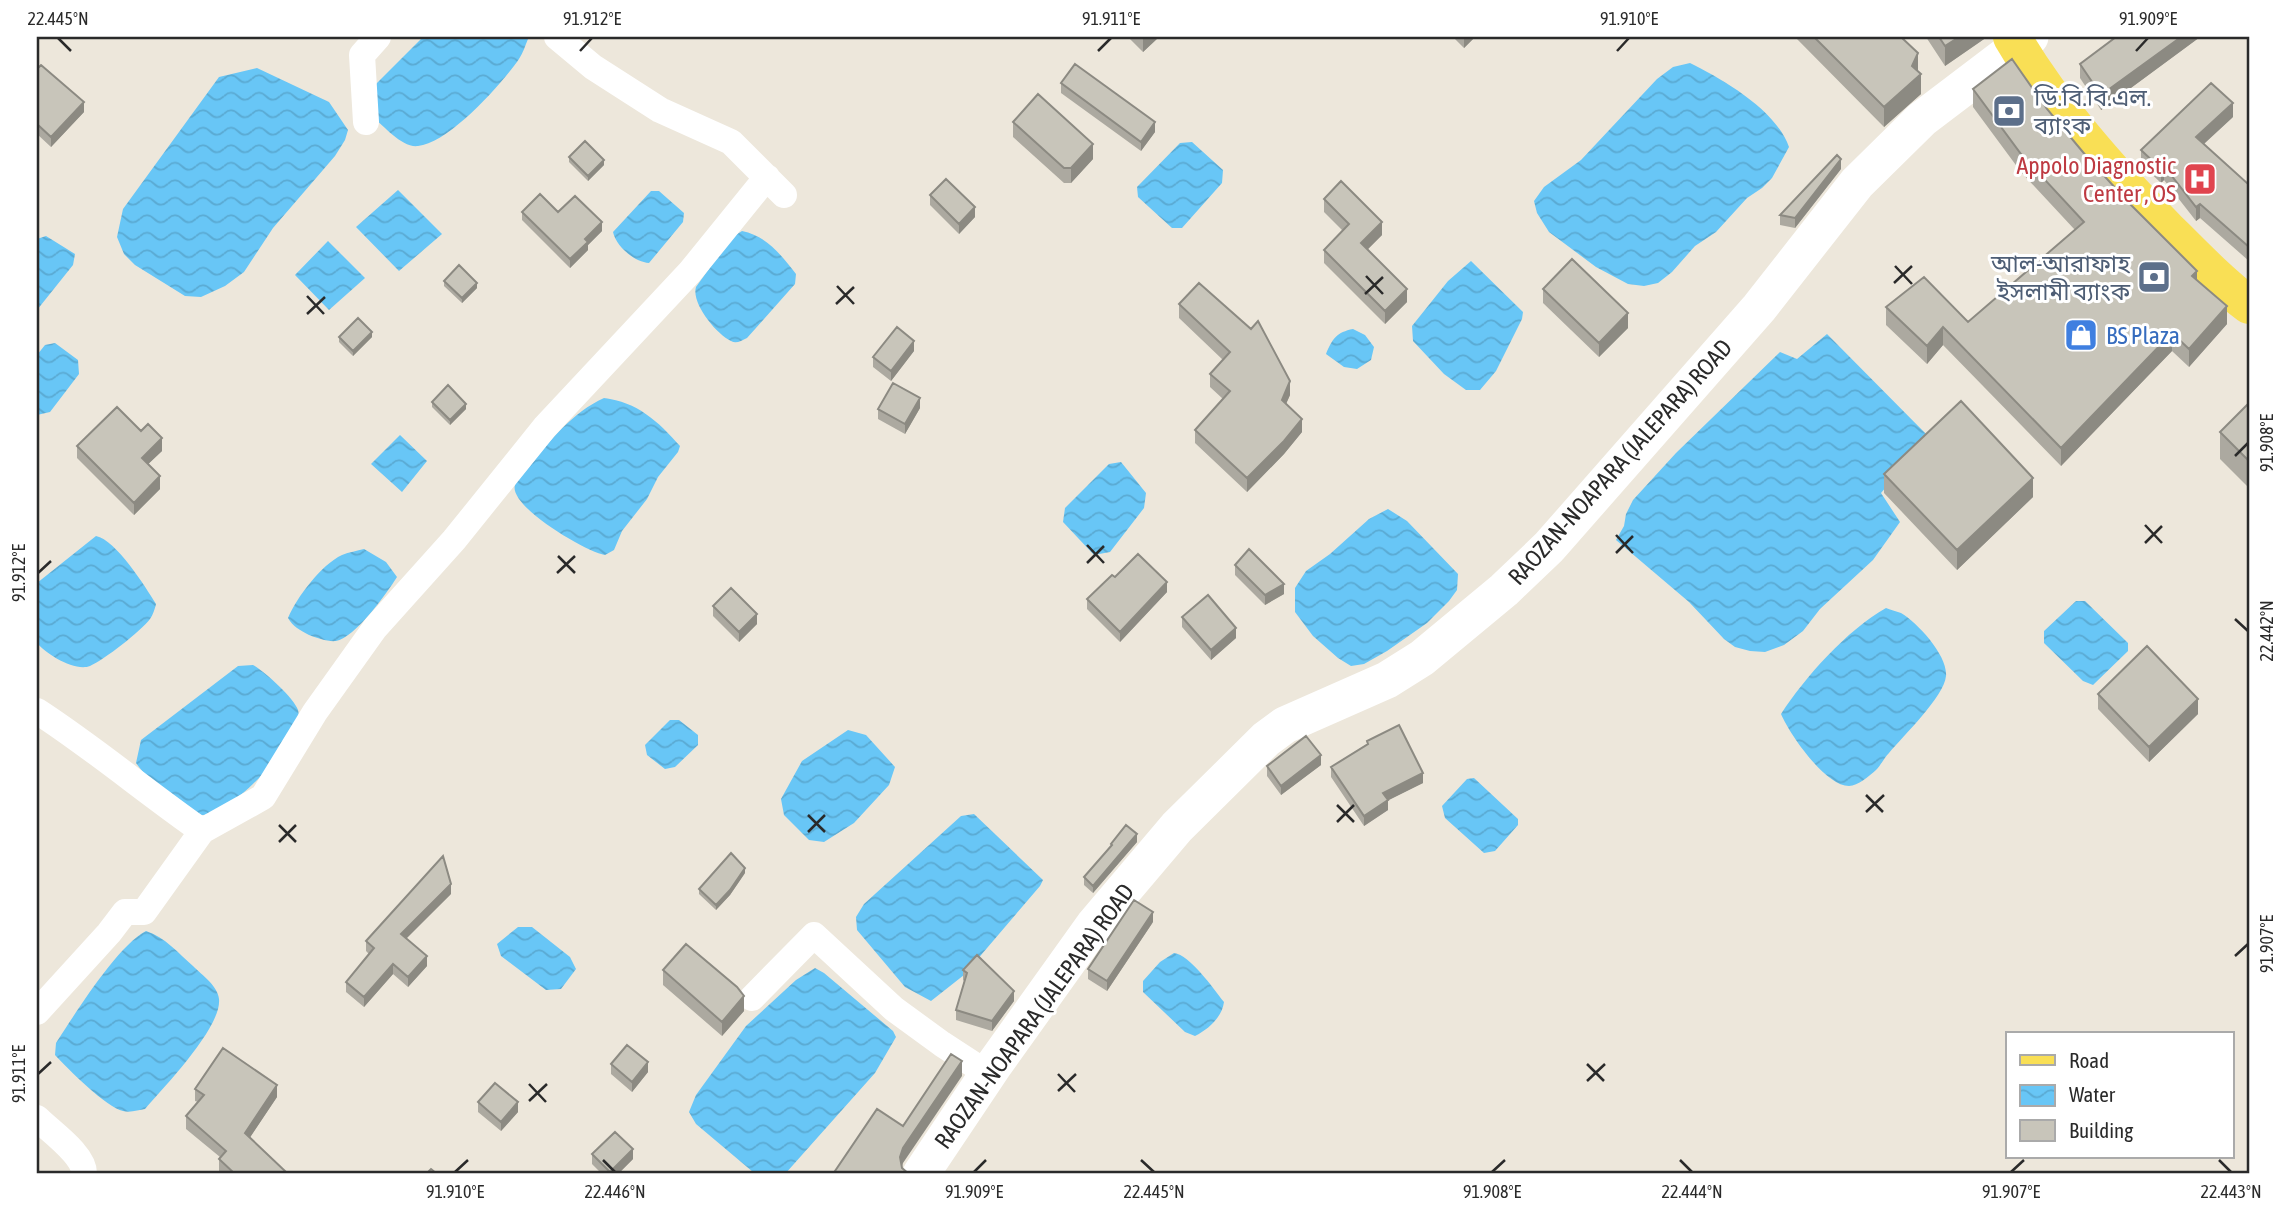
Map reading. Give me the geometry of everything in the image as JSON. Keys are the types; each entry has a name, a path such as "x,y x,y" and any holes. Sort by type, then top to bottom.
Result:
{"main road":[{"path":"2020,39 2080,135 2106,166 2210,272 2249,304"},
{"name":"RAOZAN-NOAPARA (JALEPARA) ROAD","path":"921,1174 1094,925 1187,817 1266,739 1285,725 1387,680 1422,658 1504,590 1549,547 1759,308 1857,183 1922,119 2020,39"}],"street":[{"path":"366,122 362,55 378,37"},
{"path":"37,1012 125,912 144,912 202,831 263,797 315,712 375,628 454,540 545,427 690,272 776,186 731,142 660,110 593,67 557,37"},
{"path":"37,711 81,740 202,831"},
{"path":"752,998 814,935 894,1009 988,1074"},
{"path":"37,1118 79,1157 85,1166 85,1174"}],"water":[{"path":"423,37 528,39 511,70 459,124 430,143 412,146 400,140 373,117 375,85"},
{"path":"1690,63 1747,97 1773,121 1789,147 1772,178 1747,198 1716,232 1695,246 1672,272 1658,283 1644,286 1628,284 1596,267 1549,232 1537,213 1534,201 1544,187 1581,160 1657,79 1673,67"},
{"path":"257,68 329,102 348,130 345,140 335,156 273,228 244,272 225,286 201,297 185,296 135,265 124,254 117,237 123,209 219,77"},
{"path":"1192,142 1223,170 1222,183 1182,228 1172,228 1138,197 1137,187 1180,143"},
{"path":"398,190 442,234 399,271 356,227"},
{"path":"651,191 659,191 684,213 683,222 649,263 637,260 626,252 613,232"},
{"path":"742,231 766,242 796,274 795,284 747,338 735,342 712,325 695,294 696,287 731,238"},
{"path":"46,236 75,254 73,265 37,310 37,239"},
{"path":"328,241 365,278 329,310 295,275"},
{"path":"1471,261 1523,312 1496,371 1480,390 1466,390 1444,374 1413,341 1412,326 1448,281"},
{"path":"1353,329 1365,335 1374,347 1371,360 1357,369 1344,367 1326,354 1336,337"},
{"path":"1827,334 1929,437 1881,493 1900,522 1873,560 1820,609 1803,631 1784,645 1765,652 1735,647 1689,602 1616,540 1633,500 1676,453 1780,352 1797,359"},
{"path":"55,343 78,360 79,374 50,412 37,415 37,355 45,345"},
{"path":"604,398 637,408 680,446 658,477 647,499 622,531 614,550 605,555 582,546 535,516 516,494 515,485 562,428 582,411"},
{"path":"400,435 427,461 402,492 371,464"},
{"path":"1121,462 1146,493 1144,508 1110,552 1094,555 1063,522 1065,508 1109,464"},
{"path":"1388,509 1407,521 1458,574 1457,590 1427,623 1387,651 1364,664 1351,666 1313,636 1295,612 1295,588 1306,571 1330,554 1369,519"},
{"path":"96,536 104,539 121,555 156,604 150,619 139,631 104,658 84,667 54,657 37,643 37,583"},
{"path":"364,549 386,562 397,577 370,614 352,632 336,641 312,636 294,626 288,618 297,601 318,574 342,555"},
{"path":"2076,601 2085,601 2128,643 2128,651 2093,685 2083,681 2044,643 2044,631"},
{"path":"1886,608 1901,613 1915,624 1937,650 1945,668 1944,685 1931,705 1878,768 1860,783 1852,786 1840,784 1809,757 1781,714 1828,655 1856,629"},
{"path":"253,665 291,699 298,710 297,722 290,738 264,773 230,803 202,815 183,809 165,795 136,763 141,740 238,666"},
{"path":"670,720 679,720 698,735 698,745 675,767 665,769 647,755 645,745"},
{"path":"848,730 866,735 895,767 889,785 854,823 824,842 809,840 784,815 781,799 802,761"},
{"path":"1474,778 1518,819 1518,825 1495,851 1484,853 1445,818 1442,806 1467,779"},
{"path":"974,814 1043,880 964,975 931,1001 905,987 857,930 856,917 864,904 961,816"},
{"path":"518,927 532,927 570,957 576,969 561,989 546,990 501,956 497,944"},
{"path":"146,931 165,941 205,977 213,985 219,999 211,1025 178,1072 145,1109 126,1112 107,1103 68,1069 55,1055 56,1043 110,965"},
{"path":"1174,953 1194,966 1224,1002 1221,1013 1214,1022 1195,1036 1185,1032 1143,992 1143,981 1160,962"},
{"path":"815,968 893,1031 896,1037 875,1073 785,1174 757,1174 696,1124 689,1112 696,1095 746,1026 796,980"}],"building":[{"path":"1814,37 1901,37 1918,53 1912,66 1921,74 1884,107"},
{"path":"1939,37 1959,37 1945,46"},
{"path":"2116,37 2181,37 2101,95 2080,64"},
{"path":"2012,59 2047,109 2087,157 2197,271 2192,276 2227,306 2189,349 2172,333 2061,448 1943,327 1927,346 1886,307 1924,277 1968,322 2084,222 2021,154 1973,89"},
{"path":"1075,64 1155,122 1141,142 1061,83"},
{"path":"41,65 84,102 51,137 37,124 37,69"},
{"path":"2211,83 2233,103 2196,137 2248,184 2249,182 2249,247 2200,204 2196,207 2164,166 2161,169 2141,150"},
{"path":"1038,94 1093,144 1071,168 1064,168 1013,122"},
{"path":"585,141 604,160 588,176 569,157"},
{"path":"1837,155 1841,159 1795,218 1780,215"},
{"path":"946,179 975,207 959,224 930,195"},
{"path":"1341,181 1382,222 1361,243 1407,289 1385,311 1324,250 1349,224 1324,199"},
{"path":"540,194 558,212 575,196 602,222 585,239 588,242 570,259 522,212"},
{"path":"1572,259 1628,313 1599,343 1543,289"},
{"path":"459,265 477,283 462,298 444,281"},
{"path":"1199,283 1251,329 1258,321 1290,381 1282,400 1302,419 1247,478 1195,430 1230,391 1210,374 1230,352 1179,304"},
{"path":"358,318 372,332 353,351 339,337"},
{"path":"897,327 914,341 891,371 873,357"},
{"path":"893,383 920,398 905,424 878,409"},
{"path":"448,385 466,404 450,420 432,402"},
{"path":"1961,401 2033,478 1957,550 1884,474"},
{"path":"2249,403 2249,461 2220,432"},
{"path":"117,407 141,431 148,424 162,438 142,458 160,476 134,503 77,446"},
{"path":"1249,549 1284,584 1265,595 1235,565"},
{"path":"1138,554 1167,582 1120,632 1087,599"},
{"path":"731,588 757,614 739,632 713,606"},
{"path":"1208,595 1236,628 1211,650 1182,617"},
{"path":"2147,646 2198,699 2149,747 2098,694"},
{"path":"1399,725 1423,773 1383,793 1388,800 1364,816 1331,767 1368,744 1367,741"},
{"path":"1306,736 1321,755 1281,786 1267,766"},
{"path":"1126,825 1137,834 1093,886 1084,877"},
{"path":"731,853 745,868 716,905 699,889"},
{"path":"443,856 451,884 401,934 427,956 408,977 393,964 364,997 346,982 374,948 366,941"},
{"path":"1134,900 1153,912 1107,981 1088,969"},
{"path":"686,944 744,996 722,1022 663,970"},
{"path":"977,955 1014,991 992,1021 956,1010 967,973 963,970"},
{"path":"627,1045 648,1062 632,1082 611,1064"},
{"path":"223,1048 277,1085 245,1133 285,1171 282,1174 235,1174 219,1159 226,1151 186,1116 204,1095 195,1089"},
{"path":"951,1054 962,1061 903,1148 900,1157 902,1168 909,1174 833,1174 877,1109 903,1126"},
{"path":"495,1083 518,1102 501,1122 478,1102"},
{"path":"615,1132 633,1149 610,1172 592,1154"}],"place":[{"name":"ডি.বি.বি.এল. ব্যাংক","path":"2009,111"},
{"name":"Appolo Diagnostic Center , OS","path":"2200,179"},
{"name":"আল-আরাফাহ ইসলামী ব্যাংক","path":"2154,277"},
{"name":"BS Plaza","path":"2081,335"}]}
